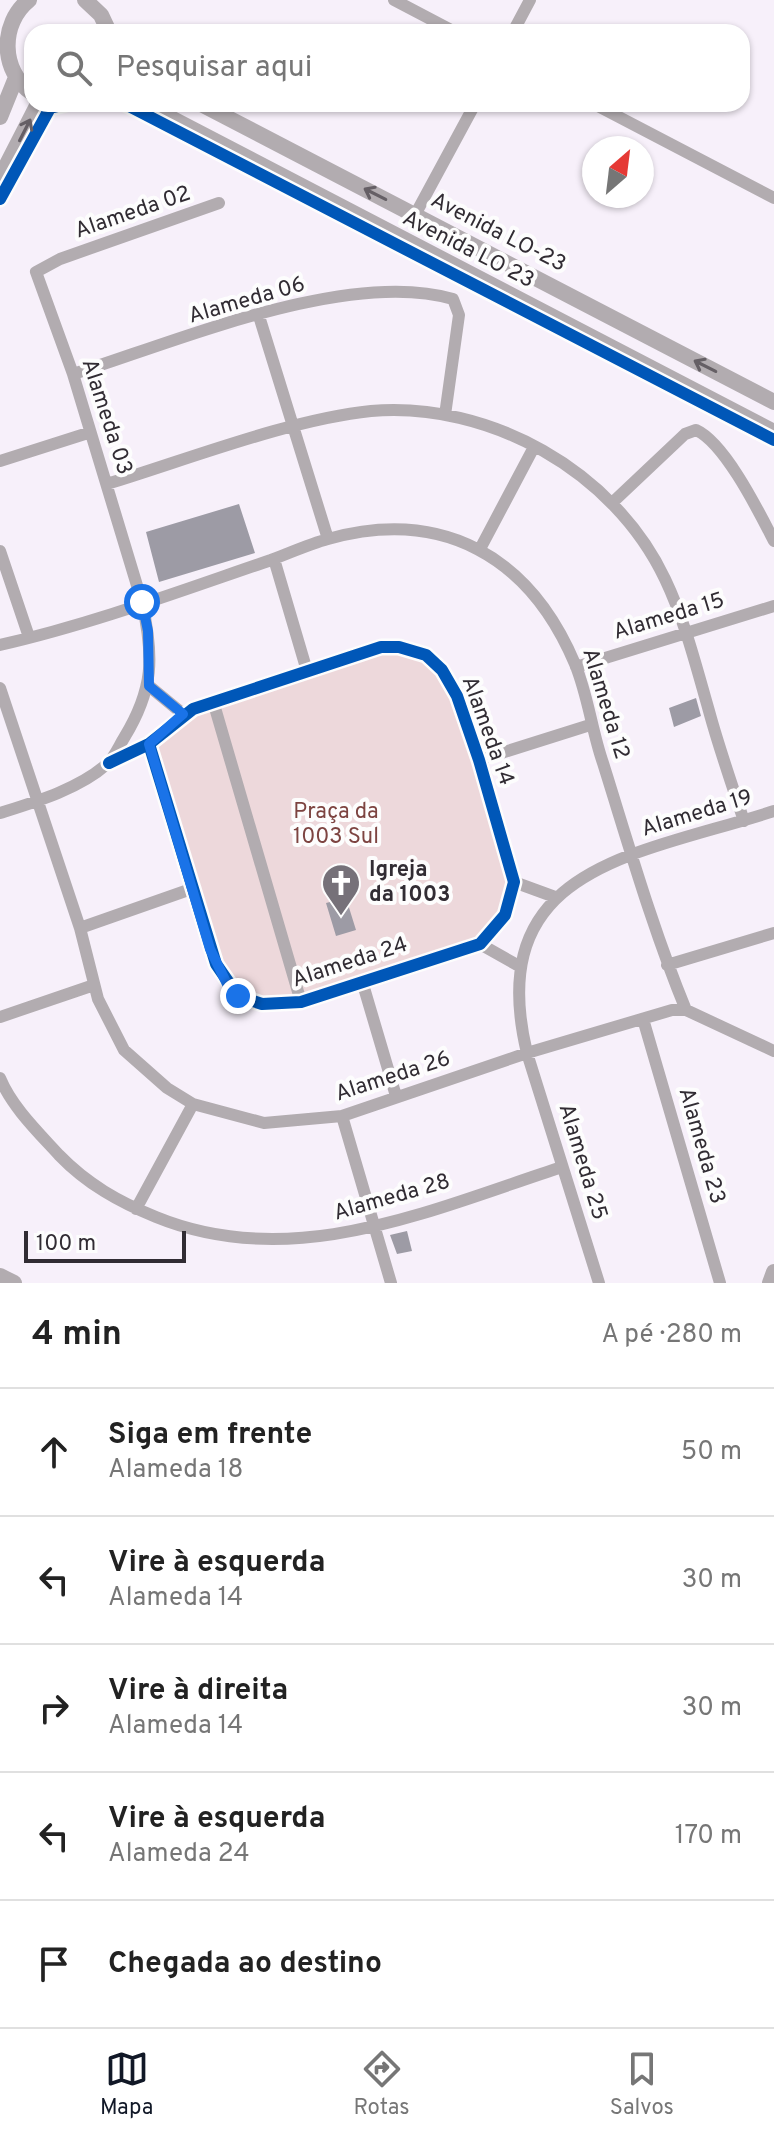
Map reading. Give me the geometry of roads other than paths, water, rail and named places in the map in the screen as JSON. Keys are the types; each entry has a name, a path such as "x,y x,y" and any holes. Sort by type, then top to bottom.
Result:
{"street":[{"path":"85,0 101,15 105,24"},
{"path":"394,0 440,24"},
{"path":"517,24 530,0"},
{"path":"23,1 2,38 5,61 15,80 24,87"},
{"path":"0,117 15,80"},
{"path":"0,178 34,112"},
{"name":"Avenida LO 23","path":"159,112 774,432"},
{"path":"182,112 183,125"},
{"name":"Avenida LO-23","path":"216,112 774,402"},
{"path":"415,215 471,112"},
{"path":"609,112 774,198"},
{"name":"Alameda 02","path":"60,259 219,203"},
{"name":"Alameda 03","path":"60,259 42,267 36,277 73,374 88,433 107,484 142,602 148,631 149,686"},
{"name":"Alameda 06","path":"73,374 259,316 338,297 387,292 436,294 453,299 459,315 445,415"},
{"path":"259,316 328,539"},
{"path":"107,484 293,428 369,412 445,415 508,434 534,447 566,464 613,502 664,576 688,633 744,821"},
{"path":"613,502 685,434 696,430 712,443 774,541"},
{"path":"0,461 88,433"},
{"path":"480,549 534,447"},
{"name":"Alameda 12","path":"0,645 142,602 328,539 382,529 414,530 438,533 480,549 513,571 536,595 576,667 590,725 667,965 686,1010"},
{"path":"0,551 29,637"},
{"path":"274,559 307,671"},
{"name":"Alameda 15","path":"576,667 774,606"},
{"name":"Alameda 14","path":"149,744 183,714 213,701 381,647 399,647 426,655 442,670 457,696 514,882"},
{"path":"109,763 134,721 149,686 183,714"},
{"name":"Alameda 26","path":"0,691 80,928 94,985 124,1050 167,1088 193,1104 264,1123 342,1116 527,1053 643,1019 686,1010"},
{"path":"213,701 301,1002"},
{"path":"479,760 590,725"},
{"path":"0,813 37,802 149,744"},
{"name":"Alameda 24","path":"149,744 210,949 228,986 238,996 262,1004 301,1002 480,944"},
{"name":"Alameda 19","path":"555,897 599,867 774,811"},
{"path":"514,882 555,897 531,937 519,966 480,944 505,915 514,882"},
{"path":"80,928 194,888"},
{"path":"667,965 774,933"},
{"name":"Alameda 25","path":"519,966 520,1023 527,1053 598,1281"},
{"path":"362,981 396,1096"},
{"path":"0,1017 94,985"},
{"path":"686,1010 772,1053"},
{"name":"Alameda 23","path":"643,1019 720,1283"},
{"name":"Alameda 28","path":"0,1078 30,1124 75,1171 101,1191 171,1223 231,1238 279,1241 328,1237 375,1228 562,1167"},
{"path":"136,1209 193,1104"},
{"path":"342,1116 391,1283"},
{"path":"770,1283 774,1272"},
{"path":"0,1276 14,1283"},
{"path":"582,1283 598,1281"}],"place":[{"name":"Igreja da 1003","path":"341,917"}],"park label":[{"name":"Praça da 1003 Sul","path":"336,824"}]}
